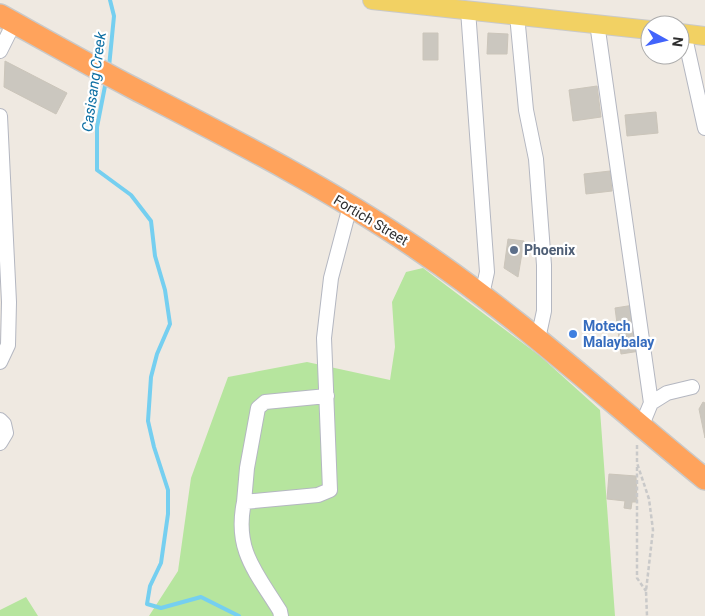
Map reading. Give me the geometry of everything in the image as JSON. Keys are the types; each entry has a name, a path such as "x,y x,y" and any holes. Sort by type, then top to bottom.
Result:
{"highway":[{"name":"Fortich Street","path":"7,19 78,59 180,111 350,206 415,247 538,338 705,479"}],"main road":[{"path":"372,0 434,3 468,10 640,29"},
{"path":"690,34 705,36"}],"street":[{"path":"468,10 487,272 482,295"},
{"path":"516,15 526,110 536,158 544,265 544,311 538,338"},
{"path":"0,51 7,19"},
{"path":"597,23 651,403 642,425"},
{"path":"690,65 705,128"},
{"path":"0,116 9,302 8,344 0,362"},
{"path":"244,502 318,495 330,490 324,338 331,278 350,206"},
{"path":"651,403 667,393 692,387"},
{"path":"281,616 280,611 248,559 240,529 254,423 261,404 326,396"},
{"path":"0,420 4,424 6,433 0,443"}],"path":[{"path":"642,425 636,440 637,578 646,591"},
{"path":"637,463 649,499 653,530 646,591 647,616"}],"green space":[{"path":"423,268 540,356 600,410 615,616 149,616 178,571 191,478 228,377 307,362 390,380 395,347 392,302 406,272"},
{"path":"26,597 38,616 0,616 0,610"}],"building":[{"path":"423,33 438,33 438,60 423,60"},
{"path":"488,33 508,34 507,54 487,54"},
{"path":"5,61 67,93 56,114 4,87"},
{"path":"597,86 601,117 573,121 569,90"},
{"path":"656,112 658,133 627,136 625,115"},
{"path":"610,171 612,191 586,194 584,174"},
{"name":"Phoenix","path":"508,239 524,241 518,277 504,268"},
{"path":"634,305 640,351 621,354 615,308"},
{"path":"703,402 705,403 705,438 699,409"},
{"path":"609,474 636,476 637,502 632,502 631,509 624,508 625,501 607,499"}],"waterway":[{"name":"Casisang Creek","path":"109,67 114,16 110,0"},
{"name":"Casisang Creek","path":"106,81 97,127 97,170 131,195 151,221 155,256 165,290 170,324 157,354 151,377 148,421 168,490 168,514 161,563 150,586 147,604 161,608 201,597 239,616"}],"place":[{"name":"Phoenix","path":"514,250"},
{"name":"Motech Malaybalay","path":"573,334"}]}
